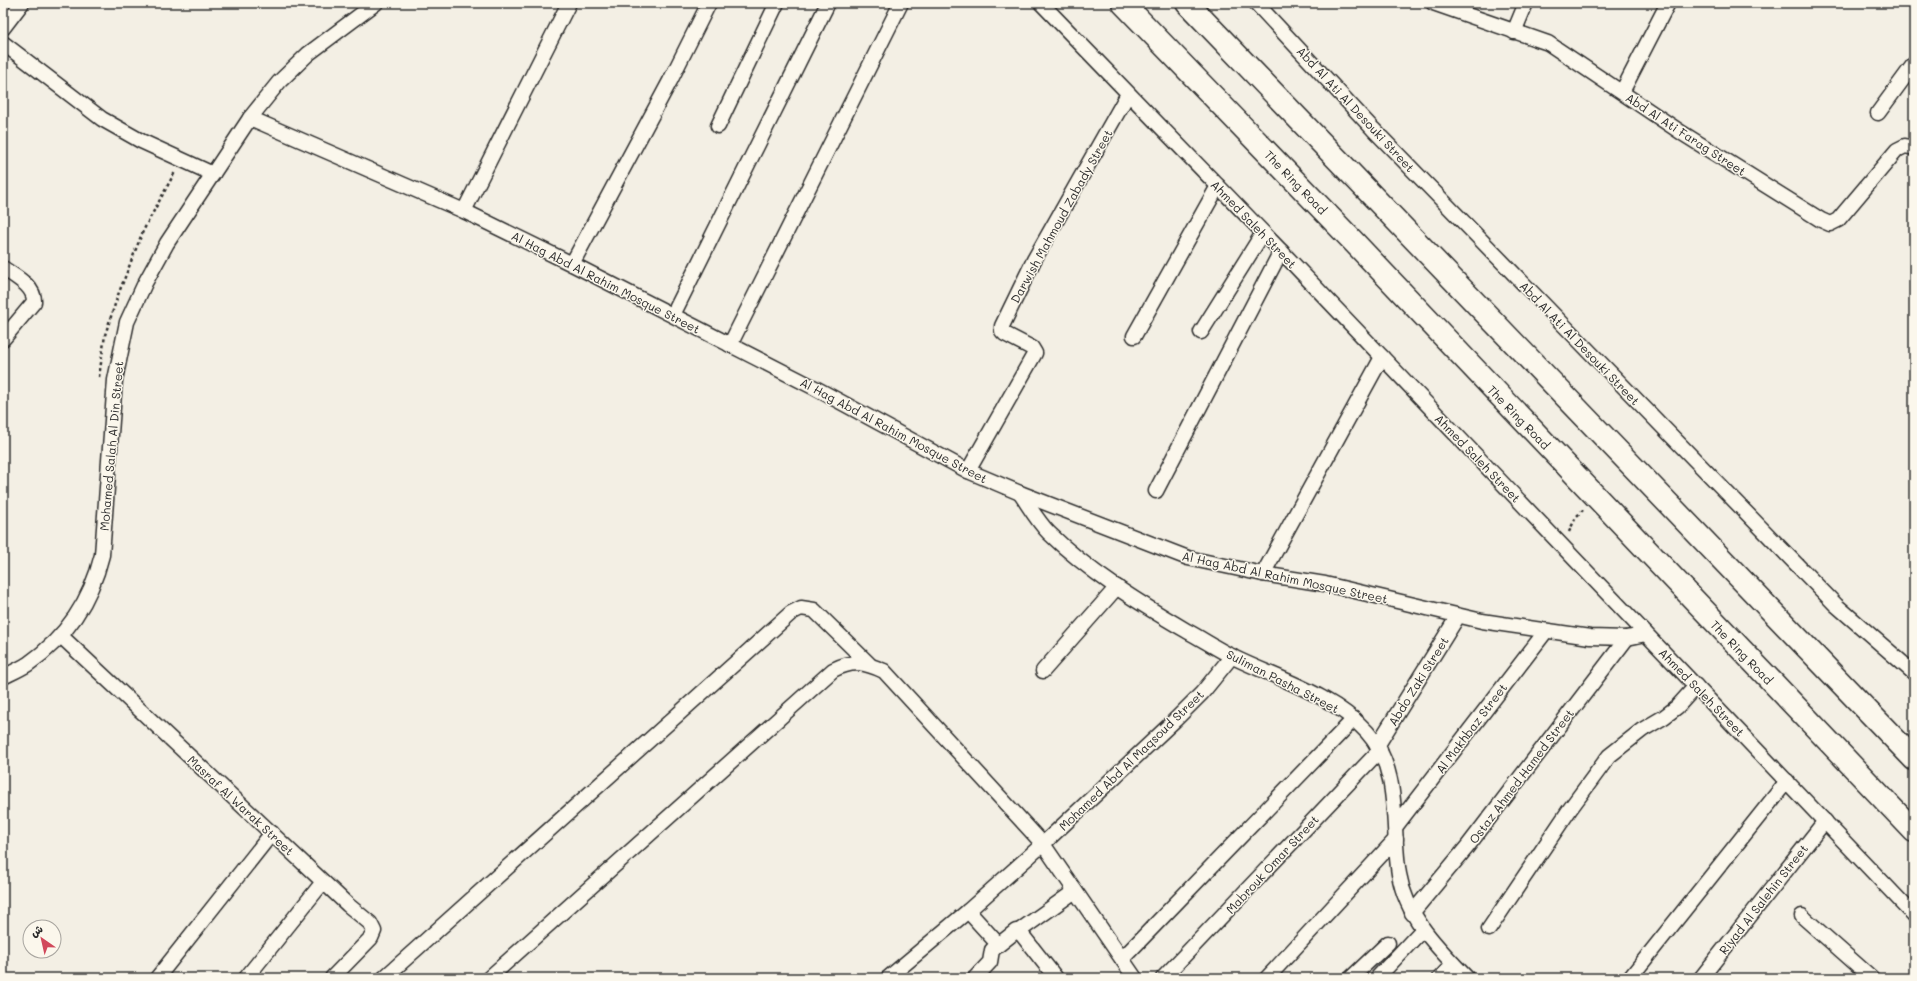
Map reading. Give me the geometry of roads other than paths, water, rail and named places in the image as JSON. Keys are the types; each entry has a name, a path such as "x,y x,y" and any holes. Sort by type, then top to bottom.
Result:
{"highway":[{"name":"The Ring Road","path":"1123,3 1914,831"},
{"path":"1187,3 1867,708 1914,759"}],"street":[{"path":"3,28 22,3"},
{"name":"Mohamed Salah Al Din Street","path":"3,677 28,664 61,636 84,604 97,577 102,555 115,380 127,322 145,283 167,243 250,118 279,82 308,54 376,3"},
{"path":"464,211 569,3"},
{"path":"572,264 670,81 709,3"},
{"path":"718,126 777,3"},
{"path":"673,316 828,3"},
{"path":"730,345 901,3"},
{"name":"Ahmed Saleh Street","path":"1041,3 1382,357 1914,915"},
{"name":"Abd Al Ati Al Desouki Street","path":"1256,3 1373,129 1836,605 1914,673"},
{"name":"Abd Al Ati Farag Street","path":"1433,3 1548,43 1682,133 1821,220 1830,224 1838,220 1897,150 1905,146 1914,148"},
{"path":"1514,32 1526,3"},
{"path":"1622,92 1668,3"},
{"path":"3,43 102,119 142,141 213,174"},
{"path":"1878,113 1914,64"},
{"name":"Darwish Mahmoud Zabady Street","path":"968,471 1035,353 1032,348 1004,334 1002,331 1002,326 1034,260 1128,94"},
{"name":"Al Hag Abd Al Rahim Mosque Street","path":"250,118 464,211 572,264 730,345 968,471 1020,493 1188,558 1263,574 1326,584 1482,621 1590,637 1627,638 1646,634"},
{"path":"1134,336 1218,186"},
{"path":"1201,332 1263,233"},
{"path":"1156,491 1281,252"},
{"path":"3,268 31,289 34,296 34,302 3,339"},
{"path":"1263,574 1382,357"},
{"name":"Suliman Pasha Street","path":"1020,493 1048,532 1073,554 1117,587 1158,614 1232,656 1300,687 1354,719 1379,748 1390,777 1399,875 1412,913 1422,929 1453,964 1468,978"},
{"path":"1043,671 1117,587"},
{"path":"384,978 716,678 790,613 801,608 814,610 869,664 884,671 1043,844 1135,978"},
{"name":"Abdo Zaki Street","path":"1379,748 1458,616"},
{"name":"Al Makhbaz Street","path":"1267,978 1396,832 1546,631"},
{"name":"Masraf Al Warak Street","path":"61,636 272,833 322,882 370,923 374,931 371,938 332,978"},
{"name":"Ostaz Ahmed Hamed Street","path":"1412,913 1467,848 1627,638"},
{"name":"Mohamed Abd Al Maqsoud Street","path":"888,978 968,911 1043,844 1175,720 1202,693 1232,656"},
{"path":"489,978 833,670 845,664 869,664"},
{"path":"1488,930 1570,808 1609,756 1642,730 1669,714 1696,686"},
{"path":"1122,959 1354,719"},
{"name":"Mabrouk Omar Street","path":"1164,978 1379,748"},
{"path":"1630,978 1787,781"},
{"name":"Riyad Al Salehin Street","path":"1701,978 1825,821"},
{"path":"157,978 272,833"},
{"path":"246,978 322,882"},
{"path":"975,978 987,967 990,962 992,950 998,944 1076,891"},
{"path":"968,911 998,944"},
{"path":"1802,916 1872,978"},
{"path":"1377,978 1422,929"},
{"path":"1019,931 1056,978"},
{"path":"1351,978 1388,943"},
{"path":"1440,978 1453,964"}]}
